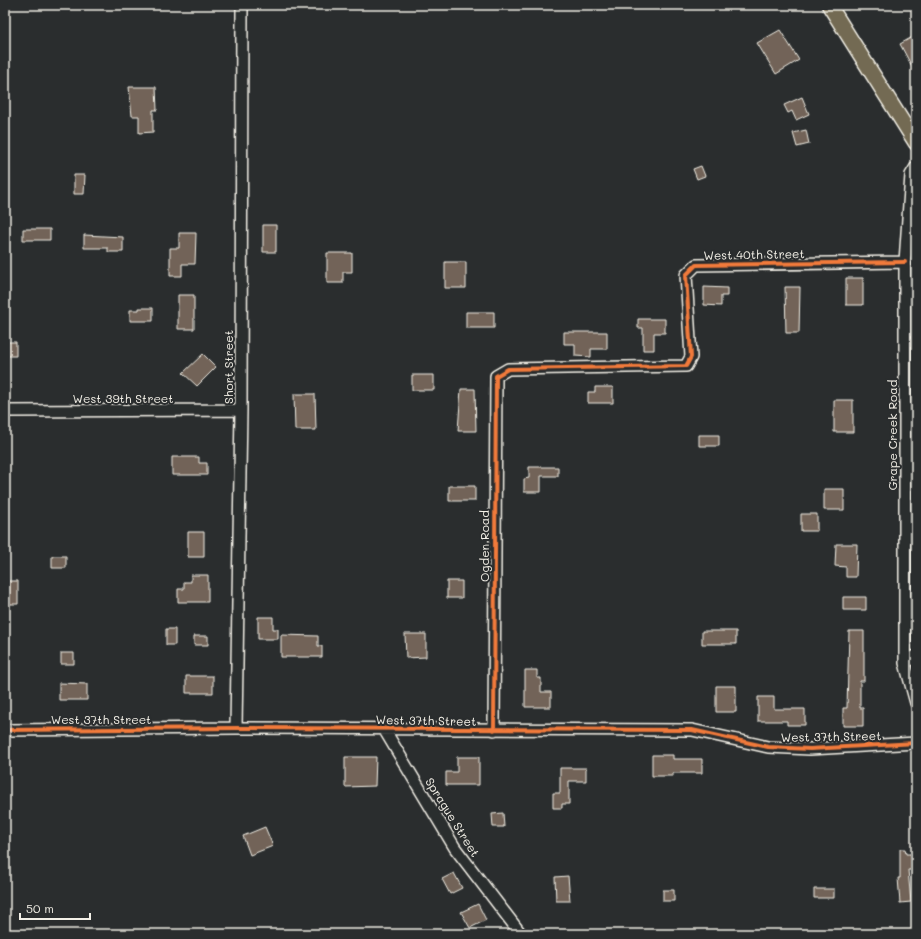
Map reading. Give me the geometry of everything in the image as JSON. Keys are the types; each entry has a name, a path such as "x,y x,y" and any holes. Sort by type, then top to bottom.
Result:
{"main road":[{"path":"829,5 916,143"}],"street":[{"name":"Short Street","path":"236,728 241,410 242,5"},
{"name":"Grape Creek Road","path":"916,166 911,175 905,262 905,663 916,703"},
{"name":"West 40th Street","path":"508,369 686,366 691,357 686,275 696,265 905,262"},
{"name":"Ogden Road","path":"494,730 496,376 508,369"},
{"name":"West 39th Street","path":"5,411 241,410"},
{"path":"905,663 916,656"},
{"name":"West 37th Street","path":"5,730 236,728 692,730 768,747 810,748 916,743"},
{"name":"Sprague Street","path":"384,729 455,848 521,934"}],"building":[{"path":"780,30 799,60 776,74 757,43"},
{"path":"916,35 916,74 900,44"},
{"path":"129,87 156,87 157,110 153,110 153,132 139,133 139,116 132,116"},
{"path":"802,97 809,114 796,120 792,111 788,113 784,105"},
{"path":"806,130 809,144 797,147 793,133"},
{"path":"701,166 705,176 697,179 693,169"},
{"path":"74,175 85,175 84,194 74,194"},
{"path":"263,225 276,225 276,252 263,252"},
{"path":"23,229 50,229 50,240 23,240"},
{"path":"179,233 196,233 195,264 182,264 182,276 170,276 170,248 179,248"},
{"path":"84,235 123,237 123,252 108,252 108,248 84,248"},
{"path":"327,253 352,253 352,272 343,272 343,283 327,283"},
{"path":"445,262 466,262 466,288 445,288"},
{"path":"846,278 863,278 863,305 846,305"},
{"path":"704,287 727,288 727,296 721,296 721,306 704,305"},
{"path":"785,287 800,287 799,333 786,333"},
{"path":"178,295 194,295 194,329 178,329"},
{"path":"139,308 153,308 153,321 130,321 130,310 139,310"},
{"path":"466,312 494,312 494,328 466,328"},
{"path":"638,319 665,319 665,333 654,333 654,350 643,350 643,328 638,328"},
{"path":"564,332 607,332 607,349 591,349 591,357 575,356 575,344 564,344"},
{"path":"5,342 16,342 16,356 5,356"},
{"path":"203,354 216,367 197,386 183,373"},
{"path":"412,375 434,375 434,390 412,390"},
{"path":"595,387 613,387 613,403 588,403 588,392 595,392"},
{"path":"461,389 475,389 476,431 458,431"},
{"path":"294,394 315,394 316,430 295,430"},
{"path":"834,400 853,400 853,432 834,432"},
{"path":"699,435 719,435 719,446 699,446"},
{"path":"172,457 199,457 199,463 207,463 207,475 172,475"},
{"path":"529,467 558,467 558,476 541,476 541,492 524,492 524,479 529,478"},
{"path":"449,486 475,486 475,501 449,501"},
{"path":"824,489 844,489 844,510 824,510"},
{"path":"801,514 817,514 817,531 801,531"},
{"path":"188,532 204,532 204,557 188,557"},
{"path":"836,544 857,544 856,577 846,577 846,567 835,566"},
{"path":"52,556 66,556 66,568 52,568"},
{"path":"191,575 208,575 208,602 178,602 178,589 184,589 184,582 191,582"},
{"path":"5,581 18,581 18,604 5,604"},
{"path":"447,581 462,581 462,598 447,598"},
{"path":"843,597 866,597 866,610 843,610"},
{"path":"258,617 273,617 273,629 278,629 278,639 258,639"},
{"path":"166,629 175,629 175,645 166,645"},
{"path":"702,631 736,631 736,644 702,644"},
{"path":"849,631 864,631 864,681 860,681 860,708 863,708 863,726 843,726 843,708 847,708"},
{"path":"405,634 426,634 426,657 406,658"},
{"path":"281,635 318,636 318,646 322,646 322,657 281,657"},
{"path":"194,636 208,636 208,645 194,645"},
{"path":"61,653 74,653 74,664 61,664"},
{"path":"525,670 537,670 537,678 541,678 541,692 551,692 551,707 525,707"},
{"path":"186,676 213,676 213,693 186,693"},
{"path":"59,683 87,684 87,700 59,700"},
{"path":"716,686 736,686 736,712 716,712"},
{"path":"758,697 774,697 774,709 805,709 805,725 787,725 787,721 758,721"},
{"path":"652,755 673,755 673,759 702,759 702,773 673,773 673,776 652,776"},
{"path":"345,757 376,757 375,786 345,787"},
{"path":"457,757 479,757 479,785 446,785 446,772 457,772"},
{"path":"560,768 586,768 586,781 569,781 569,804 562,804 562,808 553,808 553,793 560,793"},
{"path":"503,813 504,827 493,827 492,814"},
{"path":"265,827 273,846 250,855 243,836"},
{"path":"900,849 905,849 906,854 916,854 916,870 908,870 911,902 900,903 898,878 900,878"},
{"path":"454,873 462,888 450,894 442,879"},
{"path":"568,876 570,901 556,901 555,877"},
{"path":"814,889 834,889 834,898 814,898"},
{"path":"663,890 674,890 674,901 663,901"},
{"path":"478,904 486,920 470,928 461,912"}],"cycle path":[{"path":"494,730 496,376 508,369 686,366 691,357 686,275 696,265 905,262"},
{"path":"5,730 236,728 692,730 768,747 810,749 916,743"}]}
